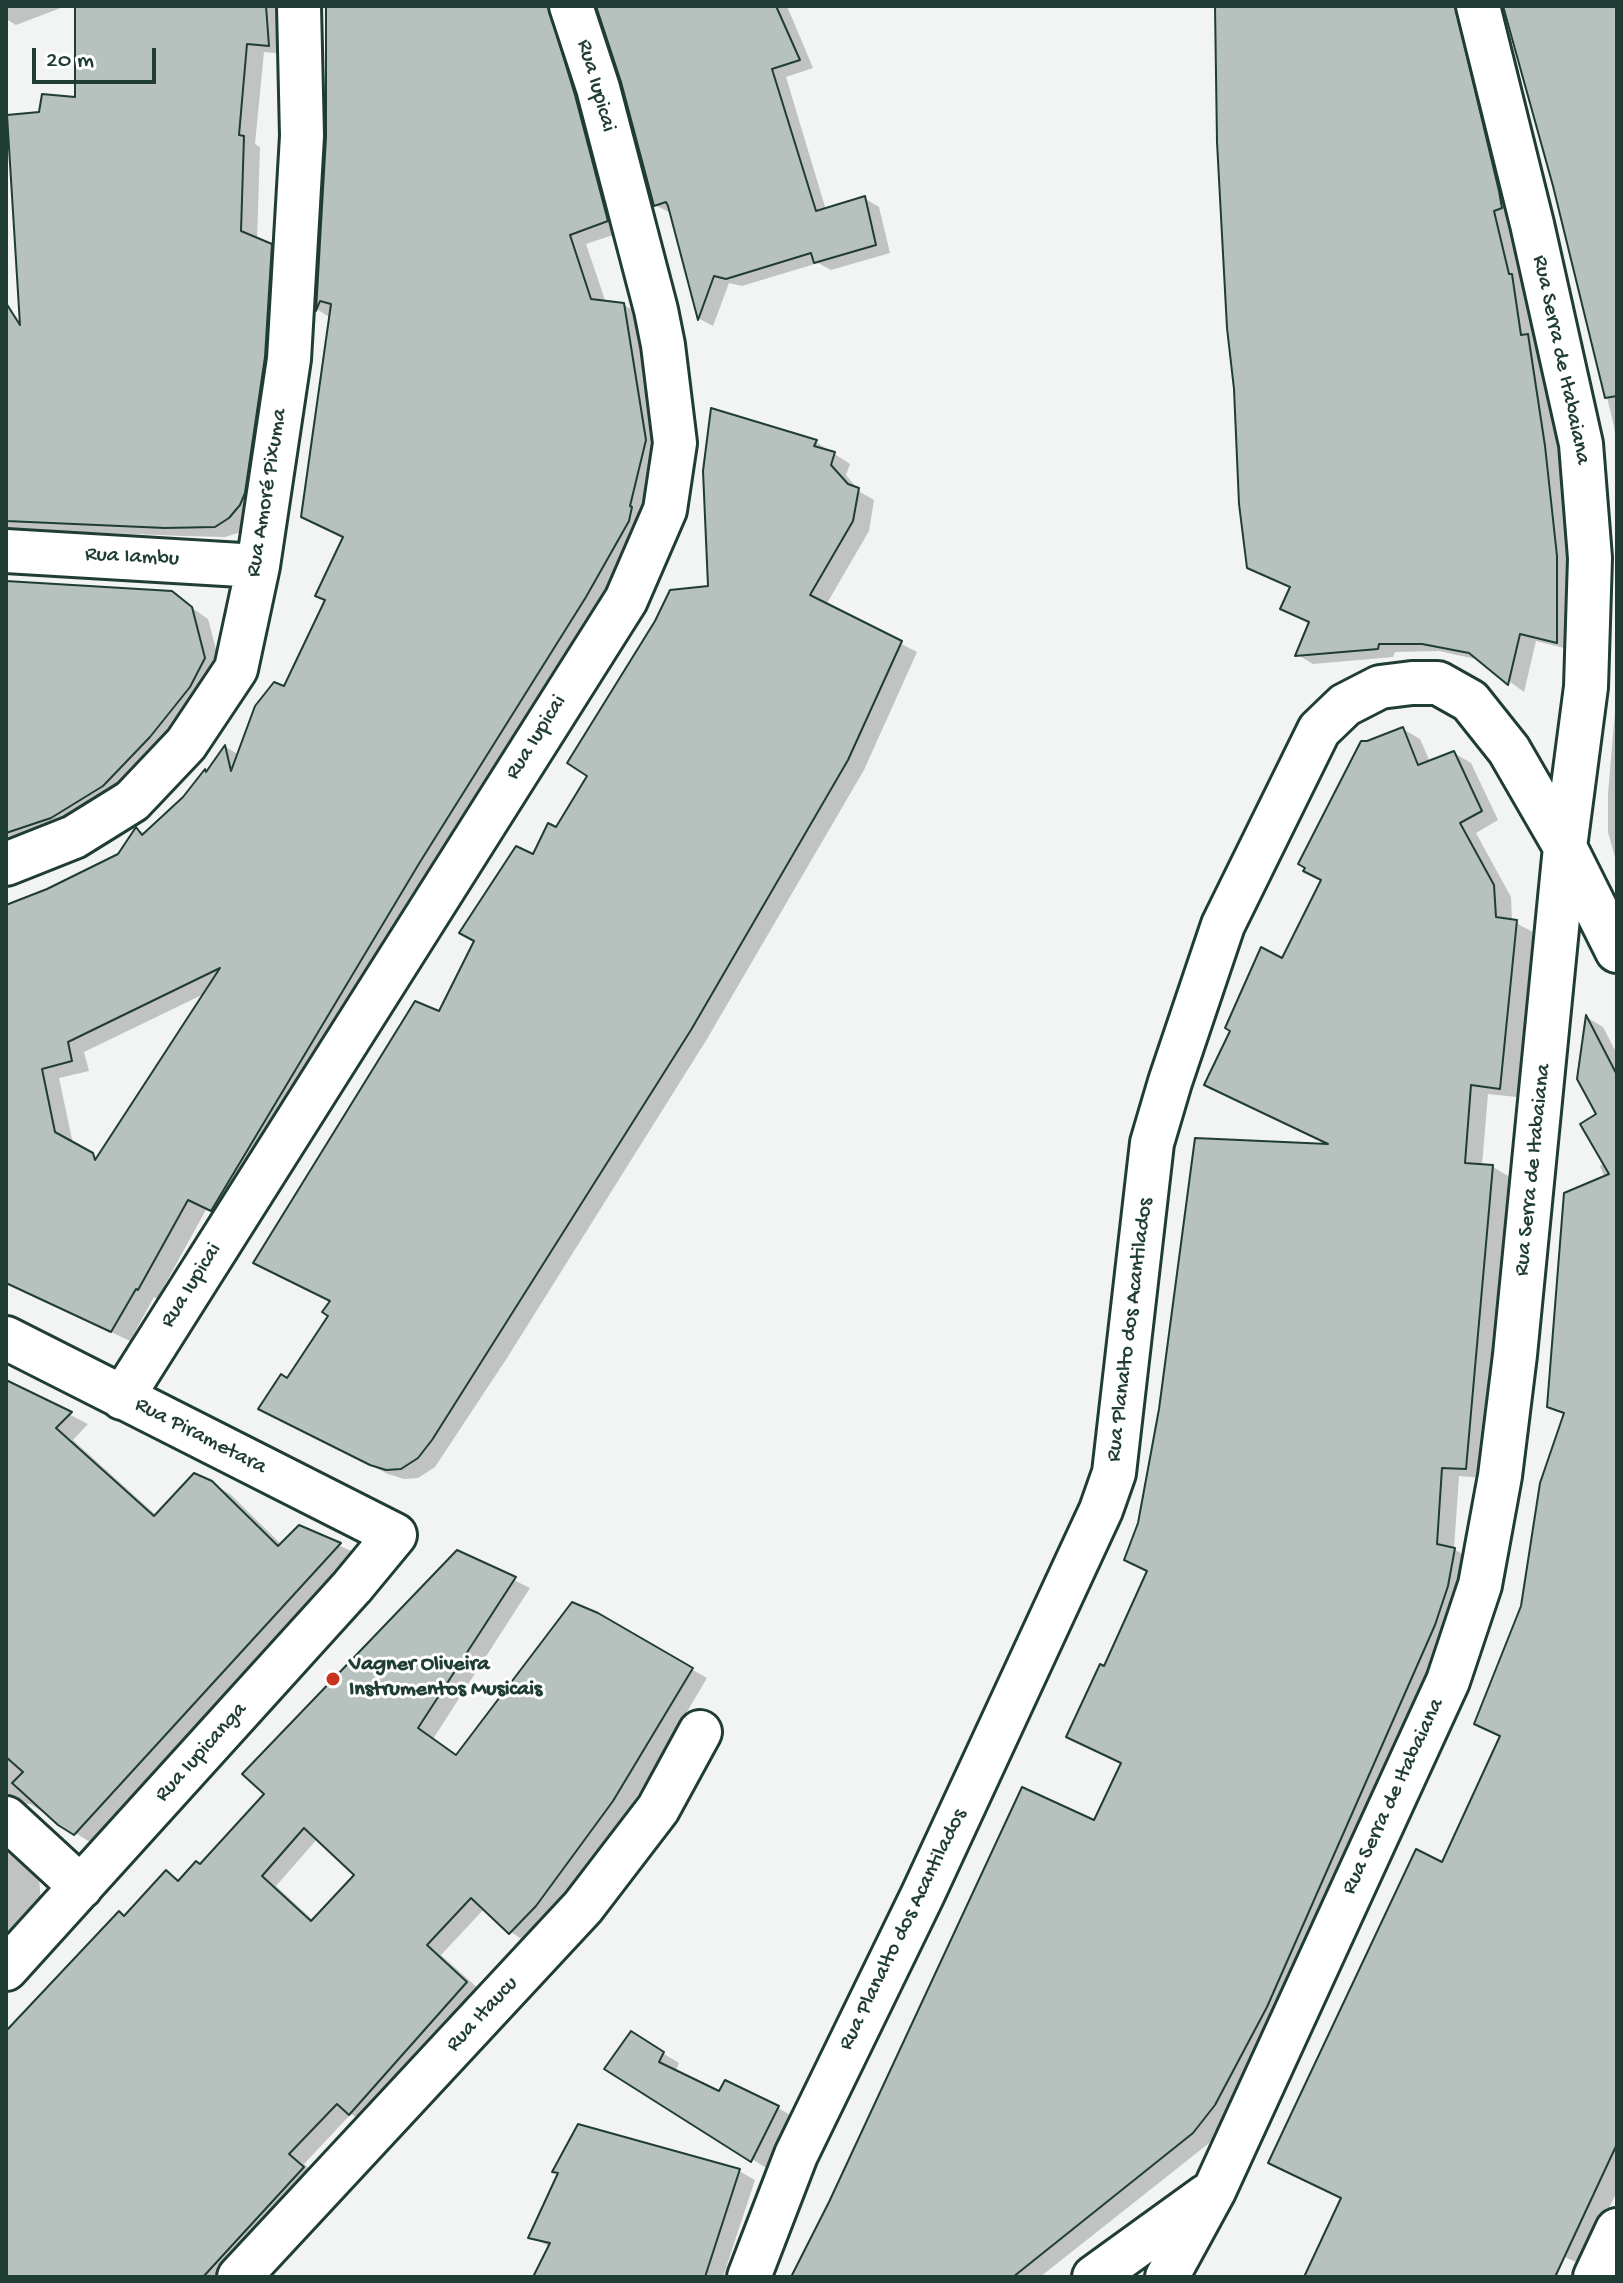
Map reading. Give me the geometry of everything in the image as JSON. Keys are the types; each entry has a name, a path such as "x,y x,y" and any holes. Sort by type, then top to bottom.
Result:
{"street":[{"name":"Rua Amoré Pixuma","path":"6,864 74,837 132,801 186,744 236,669 258,566 289,359 302,136 299,6"},
{"name":"Rua Iupicai","path":"122,1398 626,600 665,510 675,443 663,345 602,103 571,6"},
{"name":"Rua Serra de Itabaiana","path":"1167,2277 1214,2191 1448,1681 1480,1585 1500,1476 1586,673 1590,558 1581,444 1532,224 1478,6"},
{"name":"Rua Iambu","path":"6,551 258,566"},
{"name":"Rua Planalto dos Acantilados","path":"749,2277 796,2155 936,1866 1084,1550 1105,1498 1114,1473 1152,1143 1223,925 1319,730 1345,705 1380,687 1438,683 1470,701 1509,750 1565,847 1617,951"},
{"name":"Rua Pirametara","path":"6,1338 395,1535"},
{"name":"Rua Iupicanga","path":"6,1969 352,1587 395,1535"},
{"name":"Rua Itaucu","path":"239,2277 583,1907 658,1809 700,1732"},
{"path":"6,1818 81,1887"},
{"path":"1094,2277 1214,2191"},
{"path":"1595,2277 1617,2230"}],"building":[{"path":"75,6 266,6 269,46 247,44 239,135 244,136 241,231 272,244 265,357 245,493 229,518 215,527 165,528 6,521 6,303 20,325 7,115 39,112 42,94 75,97"},
{"path":"326,6 548,6 608,221 570,235 591,299 624,303 646,440 629,521 586,597 420,862 211,1211 188,1200 111,1332 6,1283 6,905 47,889 118,854 136,827 142,835 183,797 225,745 231,771 255,706 274,682 284,686 325,600 315,596 343,537 301,517 331,304 320,301 316,311 326,137","holes":["220,968 95,1160 93,1153 55,1132 42,1069 72,1061 68,1042"]},
{"path":"596,6 776,6 800,60 772,69 816,211 865,196 876,245 814,263 811,253 726,279 714,276 698,320 668,206 666,202 654,206 621,82"},
{"path":"1215,6 1455,6 1499,191 1502,208 1494,211 1509,274 1512,274 1521,335 1528,334 1557,556 1557,643 1520,634 1508,685 1469,653 1422,644 1379,644 1378,649 1295,656 1309,622 1280,609 1290,587 1247,568 1239,504 1234,389 1227,328 1217,142"},
{"path":"1503,6 1617,6 1617,396 1605,398 1553,186"},
{"path":"711,408 817,440 814,446 835,452 831,465 848,484 859,488 853,521 810,595 902,641 848,760 691,1030 432,1440 418,1458 401,1469 386,1470 370,1465 258,1409 281,1374 287,1378 328,1316 322,1312 330,1301 253,1263 415,1001 439,1011 474,941 459,933 516,846 533,854 548,823 556,827 587,776 567,763 655,621 670,590 708,586 703,471"},
{"path":"6,581 172,591 192,607 205,658 190,687 150,737 103,786 51,818 6,833"},
{"path":"1403,727 1418,765 1454,751 1482,811 1460,823 1494,885 1496,917 1517,920 1500,1089 1471,1085 1465,1163 1493,1165 1466,1469 1442,1468 1437,1544 1455,1548 1448,1586 1435,1625 1267,2007 1215,2105 1193,2133 1013,2277 791,2277 1022,1787 1094,1820 1121,1763 1066,1737 1100,1664 1104,1666 1147,1571 1124,1560 1138,1523 1159,1409 1195,1138 1328,1144 1204,1085 1230,1031 1225,1028 1261,947 1282,958 1321,880 1303,871 1305,868 1298,864 1361,741"},
{"path":"1586,1015 1617,1075 1617,2144 1555,2277 1304,2277 1341,2198 1268,2163 1416,1849 1442,1862 1500,1736 1474,1724 1521,1606 1540,1483 1564,1413 1547,1407 1564,1193 1609,1174 1580,1124 1596,1114 1577,1079"},
{"path":"6,1380 72,1412 56,1428 154,1516 194,1473 212,1481 278,1546 299,1525 341,1543 74,1835 58,1825 12,1783 23,1772 6,1757"},
{"path":"457,1550 516,1577 418,1728 456,1755 572,1602 598,1613 693,1668 613,1801 536,1906 509,1934 471,1898 427,1945 467,1982 349,2115 337,2104 289,2154 304,2167 203,2277 6,2277 6,2031 119,1911 124,1916 166,1870 178,1881 196,1861 200,1864 264,1794 242,1774","holes":["304,1828 354,1875 311,1921 262,1876"]},
{"path":"631,2031 664,2052 659,2062 719,2091 725,2080 779,2106 751,2162 604,2069"},
{"path":"578,2124 740,2169 705,2277 533,2277 550,2243 528,2238 558,2173 552,2172"}],"place":[{"name":"Vagner Oliveira Instrumentos Musicais","path":"333,1679"}]}
